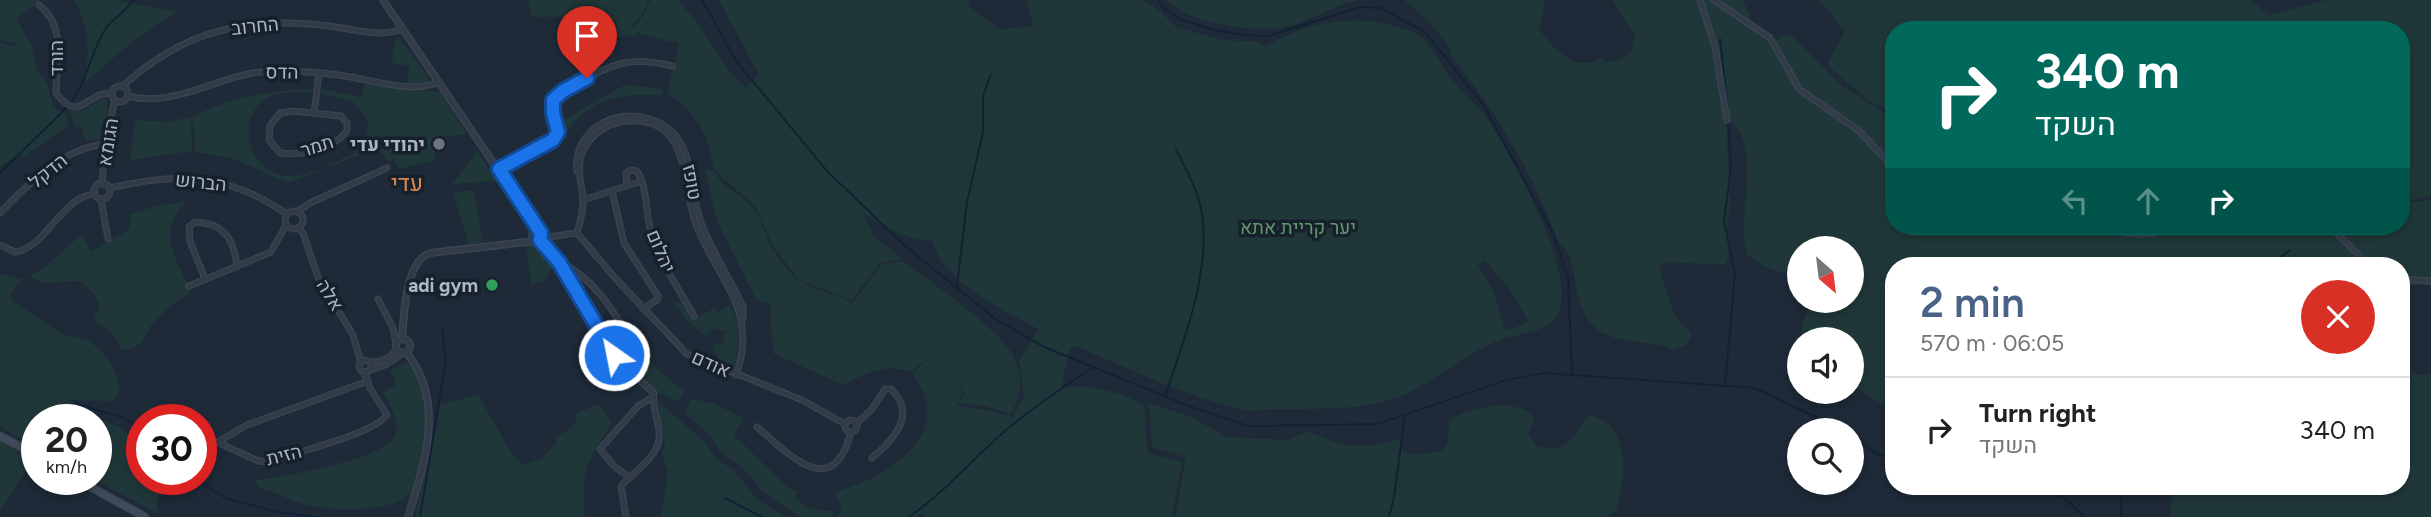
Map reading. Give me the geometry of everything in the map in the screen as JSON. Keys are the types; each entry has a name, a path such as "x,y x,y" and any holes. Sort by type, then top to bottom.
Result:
{"main road":[{"path":"0,436 21,447"},
{"path":"105,495 145,517"}],"street":[{"path":"383,0 499,169 537,236 559,262 606,342 622,365 654,393 660,438 652,454 621,486 626,517"},
{"path":"1700,0 1715,47 1727,120"},
{"path":"1714,0 1770,38 1800,90 1858,130 1885,158"},
{"name":"הורד","path":"39,5 47,10 55,24 59,56 56,93 64,103 74,108 80,107 98,95 112,93"},
{"name":"החרוב","path":"122,86 166,51 191,39 224,29 273,23 330,26 383,34 403,29"},
{"path":"499,169 553,140 558,132 553,100 563,91 622,61 647,61 672,66"},
{"name":"הדס","path":"128,96 159,99 228,77 257,72 319,73 421,88 438,82"},
{"name":"תמר","path":"314,113 319,73"},
{"path":"122,86 128,96 123,101 115,100 112,93 122,86"},
{"name":"הגומא","path":"102,184 105,144 115,100"},
{"name":"תמר","path":"287,111 314,113 341,116 348,127 345,135 336,141 299,153 286,154 276,150 269,140 268,132 276,116 287,111"},
{"name":"טופז","path":"577,233 583,200 579,178 584,149 597,133 609,125 628,120 642,122 667,135 683,158 697,226 735,300 743,323 742,357 736,375"},
{"name":"הדקל","path":"0,213 62,158 78,149 105,144"},
{"path":"189,286 271,252 286,225 287,214 387,168"},
{"path":"583,200 612,191 627,186 642,181 637,171 631,170 625,176 627,186"},
{"name":"הברוש","path":"109,188 174,177 215,180 242,188 287,214"},
{"name":"יהלום","path":"642,181 648,220 656,246 694,316"},
{"path":"95,194 96,187 102,184 109,188 108,197 101,199"},
{"path":"612,191 624,243 658,296 657,300 643,309"},
{"path":"95,194 101,199 108,239"},
{"path":"0,245 15,252 28,247 76,202 95,194"},
{"path":"286,225 292,229 298,228 304,219 298,211"},
{"path":"205,279 188,236 189,227 195,222 212,225 227,233 235,247 237,265"},
{"name":"אלה","path":"298,228 303,233 323,287 349,326 360,369 364,372"},
{"path":"360,363 383,360 393,354 402,339 412,271 421,257 430,253 524,241 537,236 577,233"},
{"name":"אודם","path":"577,233 643,309 687,354 802,400 845,424"},
{"path":"2339,235 2360,257"},
{"path":"559,262 579,272 594,287 643,358"},
{"path":"2410,280 2431,281"},
{"path":"378,299 393,328 396,346 414,362 424,386 430,422 428,444 408,517"},
{"path":"364,372 385,365 405,352 409,343 402,339"},
{"path":"370,362 371,370"},
{"name":"הזית","path":"364,372 386,411 387,417 351,435 264,463 217,442 247,425 369,381"},
{"path":"757,427 797,461 815,470 826,468 838,460 846,449 856,424 873,409 885,389 891,389 899,396 903,408 899,429 872,458"},
{"path":"629,477 614,466 600,449 638,406 653,397"},
{"path":"851,432 846,429 845,424 850,420 856,424"}],"green space":[{"path":"0,0 41,0 16,18 32,47 37,70 47,83 53,107 66,114 69,125 22,158 21,154 0,167 0,42 12,46 19,43 0,41"},
{"path":"74,0 114,0 178,12 141,36 85,83 86,30"},
{"name":"יער קריית אתא","path":"529,0 648,0 642,15 632,25 634,30 634,26 644,15 650,0 678,0 698,23 730,73 746,88 759,75 719,0 970,0 969,7 1000,29 1034,26 1026,0 1142,0 1161,12 1176,27 1222,40 1260,42 1265,47 1312,26 1329,23 1363,21 1397,27 1416,33 1426,41 1453,81 1485,117 1500,140 1541,219 1560,277 1562,300 1556,318 1545,327 1484,347 1396,398 1341,408 1248,411 1181,390 1073,345 1068,353 1062,387 1104,390 1144,405 1148,453 1182,462 1171,517 925,517 921,513 916,517 837,517 842,509 835,492 855,486 894,465 922,434 927,416 925,395 912,374 932,355 911,372 884,369 843,385 773,353 770,303 757,301 714,210 706,171 714,169 705,135 685,107 667,94 679,44 635,32 636,35 613,37 594,45 569,19 532,17","holes":["714,170 755,206 773,246 799,280 788,271 771,246 755,211 726,186","863,213 897,232 933,241 938,255 960,281 975,293 1038,329 1019,361 1024,397 1012,417 956,406 963,393 958,378 965,394 958,403 985,406 1010,414 1019,394 1017,364 1007,346 995,334 903,261 881,265 853,302 799,280 852,300 880,263 902,259 874,236","1484,260 1509,288 1529,322 1505,331 1494,293 1478,265"]},
{"path":"1167,0 1356,0 1290,26 1261,29 1208,21 1178,9"},
{"path":"1404,0 1545,0 1539,29 1552,44 1566,57 1575,61 1592,62 1602,57 1605,63 1621,59 1632,50 1635,35 1612,0 1742,0 1751,16 1749,19 1775,41 1783,35 1792,36 1842,86 1885,113 1885,235 2410,235 2410,203 2431,200 2431,285 2410,285 2410,257 1885,257 1885,404 1864,393 1864,327 1803,327 1807,313 1864,313 1864,236 1787,236 1787,273 1772,269 1747,255 1744,221 1747,162 1738,129 1726,118 1730,200 1727,227 1729,255 1725,265 1669,262 1659,268 1675,316 1692,334 1686,345 1673,350 1664,346 1614,338 1597,329 1585,314 1569,256 1556,237 1512,143 1485,100 1454,60 1447,43"},
{"path":"1819,0 2249,0 2270,15 2326,0 2431,0 2431,196 2410,200 2410,21 1885,21 1885,109 1868,100 1827,65 1845,31"},
{"path":"398,37 428,76 428,82 408,83 409,66 392,63 395,38"},
{"path":"364,84 440,92 467,134 432,138 436,160 399,169 386,146 363,143 369,124 361,110 351,101 320,93 321,89 361,97"},
{"path":"625,85 664,89 662,96 632,95 604,102 581,116 563,140 559,137 563,120"},
{"path":"313,89 312,93 274,95 261,103 253,114 249,127 250,140 262,165 274,173 297,176 314,172 354,153 361,146 375,145 388,150 393,161 387,161 383,154 372,150 288,183 232,158 195,152 193,117 222,104 251,96"},
{"path":"106,97 108,107 102,139 86,141 81,126 75,127 69,111 82,111"},
{"path":"191,117 192,151 130,160 135,120 166,122"},
{"path":"477,151 497,181 452,184"},
{"path":"474,190 483,243 469,244 453,193"},
{"path":"186,202 177,213 170,235 175,257 191,292 171,305 152,324 141,343 132,349 121,349 113,334 94,321 98,301 81,281 41,283 30,276 45,267 82,234 91,252 130,229 130,214 160,205"},
{"path":"526,244 544,245 555,263 544,281 531,284"},
{"path":"0,274 23,279 11,292 11,301 65,335 87,341 97,348 114,370 119,387 113,401 71,400 71,404 21,404 21,438 0,427"},
{"path":"683,301 694,319 715,308 717,312 730,305 739,327 735,369 714,362 719,354 712,349 716,342 722,345 726,332 713,328 706,336 687,321 675,304"},
{"path":"648,360 685,390 678,402 655,391 637,375 647,368 644,361"},
{"path":"411,361 424,395 427,430 416,483 404,498 377,507 328,508 303,504 258,487 256,480 356,459 389,442 396,433 396,422 383,392 396,385 391,370"},
{"path":"2410,369 2417,375 2431,374 2431,517 2170,517 2172,495 2410,495"},
{"path":"478,395 513,456 523,465 542,458 557,442 556,436 569,430 577,422 575,414 599,404 612,423 592,457 585,477 585,517 415,517 438,419 438,405"},
{"path":"691,399 713,403 744,418 734,435 786,486 797,491 795,498 813,509 834,511 832,517 801,517 762,491 747,472 719,450 714,440 685,413"},
{"path":"658,402 704,441 716,459 734,470 756,499 787,517 661,517 668,471 661,453 665,446"},
{"path":"1149,403 1191,417 1227,437 1287,440 1308,431 1352,446 1373,445 1399,439 1404,452 1414,455 1442,451 1448,442 1449,420 1481,408 1506,406 1527,412 1534,419 1528,434 1537,447 1549,448 1569,442 1589,415 1603,420 1613,429 1619,441 1623,469 1617,510 1605,517 1176,517 1186,457 1152,447"},
{"path":"112,424 126,432 126,495 158,495 156,508 159,514 112,489"},
{"path":"0,441 21,453 21,479 0,511"}],"waterway":[{"path":"70,103 81,85 106,28 133,0"},
{"path":"702,0 737,62 827,171 903,244 994,318 1044,347 1191,407 1248,426 1378,424 1506,380 1544,373 1755,388 1818,418"},
{"path":"1159,0 1163,8 1180,19 1214,30 1244,35 1268,36 1360,7 1380,8 1425,32 1484,106 1552,231 1568,278 1572,375"},
{"path":"1720,39 1728,111"},
{"path":"957,286 967,202 983,132 983,96 991,74"},
{"path":"0,173 67,107"},
{"path":"1725,386 1735,274 1724,221 1731,167 1728,121"},
{"path":"1165,396 1196,298 1204,246 1203,220 1198,197 1176,149"},
{"path":"2281,257 2290,250"},
{"path":"420,517 446,360 442,329"},
{"path":"909,517 1008,428 1092,368"},
{"path":"75,403 126,419"},
{"path":"1389,517 1405,415"},
{"path":"1864,445 1877,454 1885,456"},
{"path":"217,493 225,498 277,512 316,517"},
{"path":"2056,495 2065,498 2084,517"},
{"path":"2121,495 2121,517"},
{"path":"725,498 762,517"}],"place":[{"name":"יהודי עדי","path":"439,144"},
{"name":"adi gym","path":"492,285"}],"district":[{"name":"עדי","path":"407,183"}],"route":[{"path":"587,78 558,94 553,100 558,132 553,140 499,169 531,222 541,233 540,240 559,262 614,355"}]}
